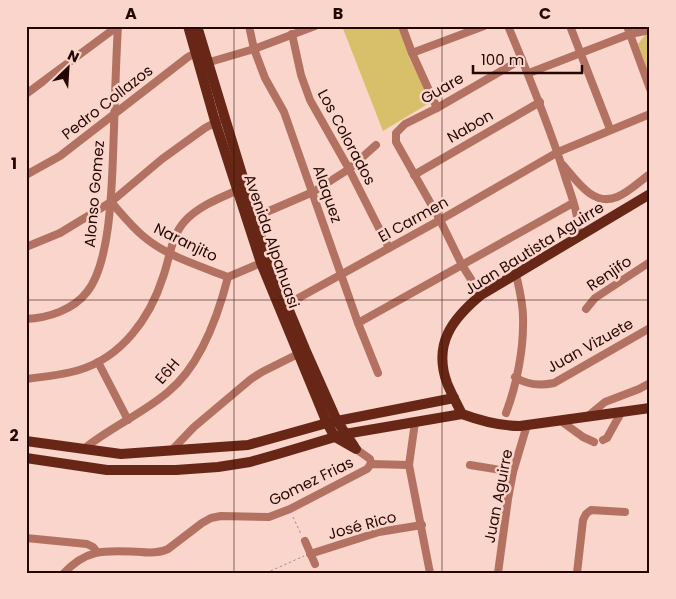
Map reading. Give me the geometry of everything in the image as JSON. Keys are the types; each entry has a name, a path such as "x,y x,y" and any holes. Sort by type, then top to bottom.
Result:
{"main road":[{"name":"Avenida Alpahuasi","path":"188,26 199,50 238,190 261,263 305,349 332,422"},
{"name":"Avenida Alpahuasi","path":"197,26 199,50"},
{"name":"Avenida Alpahuasi","path":"220,120 255,217 298,354 340,435"},
{"name":"Juan Bautista Aguirre","path":"462,414 447,384 443,370 442,353 444,343 456,319 481,295 650,194"},
{"path":"26,441 121,454 248,445 332,422 454,398"},
{"path":"26,458 107,470 176,470 218,467 250,462 340,435 462,414 500,425 527,426 650,408"},
{"path":"340,435 356,449"}],"street":[{"path":"26,94 118,26"},
{"name":"Alonso Gomez","path":"26,320 56,313 69,308 80,300 94,281 102,260 111,202 118,26"},
{"name":"Alaquez","path":"249,26 254,49 265,78 284,112 358,323 378,373"},
{"path":"203,64 254,49 315,26"},
{"path":"402,26 437,108"},
{"path":"412,53 484,26"},
{"path":"508,26 529,73 559,156 578,220 576,239"},
{"path":"570,26 579,54 610,129"},
{"path":"529,73 579,54 629,30 650,30"},
{"path":"629,30 650,89"},
{"name":"Los Colorados","path":"292,34 305,87 349,168 389,248"},
{"name":"Pedro Collazos","path":"26,175 60,156 114,112 199,50"},
{"name":"Guare","path":"414,175 396,142 396,133 401,126 437,108 522,59"},
{"name":"Nabon","path":"414,175 540,102"},
{"name":"El Carmen","path":"283,306 610,129 650,114"},
{"path":"26,246 60,233 111,202 162,159 220,120"},
{"path":"255,217 313,192 349,168 376,145"},
{"path":"559,156 583,188 602,199 618,196 650,174"},
{"path":"414,175 440,220 462,265 481,295"},
{"path":"26,380 81,370 98,362 120,346 140,325 154,301 163,278 174,238 184,222 191,215 217,199 238,190"},
{"name":"Naranjito","path":"111,202 143,236 170,253 228,278 261,263"},
{"name":"Juan Bautista Aguirre","path":"358,323 573,203"},
{"path":"578,220 592,229"},
{"name":"Renjifo","path":"586,309 595,298 650,262"},
{"path":"506,413 516,377 524,315 516,274"},
{"name":"E6H","path":"85,448 104,433 128,420 170,391 189,368 205,342 219,310 228,278"},
{"name":"Juan Vizuete","path":"516,377 534,384 554,383 650,328"},
{"path":"171,451 194,427 251,379 298,354"},
{"path":"98,362 128,420"},
{"path":"586,417 605,402 639,390 650,383"},
{"path":"603,440 622,412"},
{"path":"561,421 583,437 594,442"},
{"path":"415,422 409,465 430,573"},
{"name":"Juan Aguirre","path":"498,573 508,499 527,426"},
{"path":"356,449 370,459 371,464"},
{"name":"Gomez Frias","path":"26,538 87,544 97,552 162,551 211,518 222,516 270,517 290,509 367,469 371,464 409,465"},
{"path":"470,465 514,472"},
{"path":"577,573 583,520 586,514 591,510 625,512"},
{"name":"José Rico","path":"310,554 379,532 422,525"},
{"path":"305,540 315,564"},
{"path":"57,573 64,568 67,570 74,562 87,555 97,552"}],"path":[{"path":"290,509 305,540"},
{"path":"266,573 310,554"}],"shaded area":[{"path":"342,26 399,26 409,57 431,102 383,131"},
{"path":"645,35 650,35 650,80 638,44"}]}
